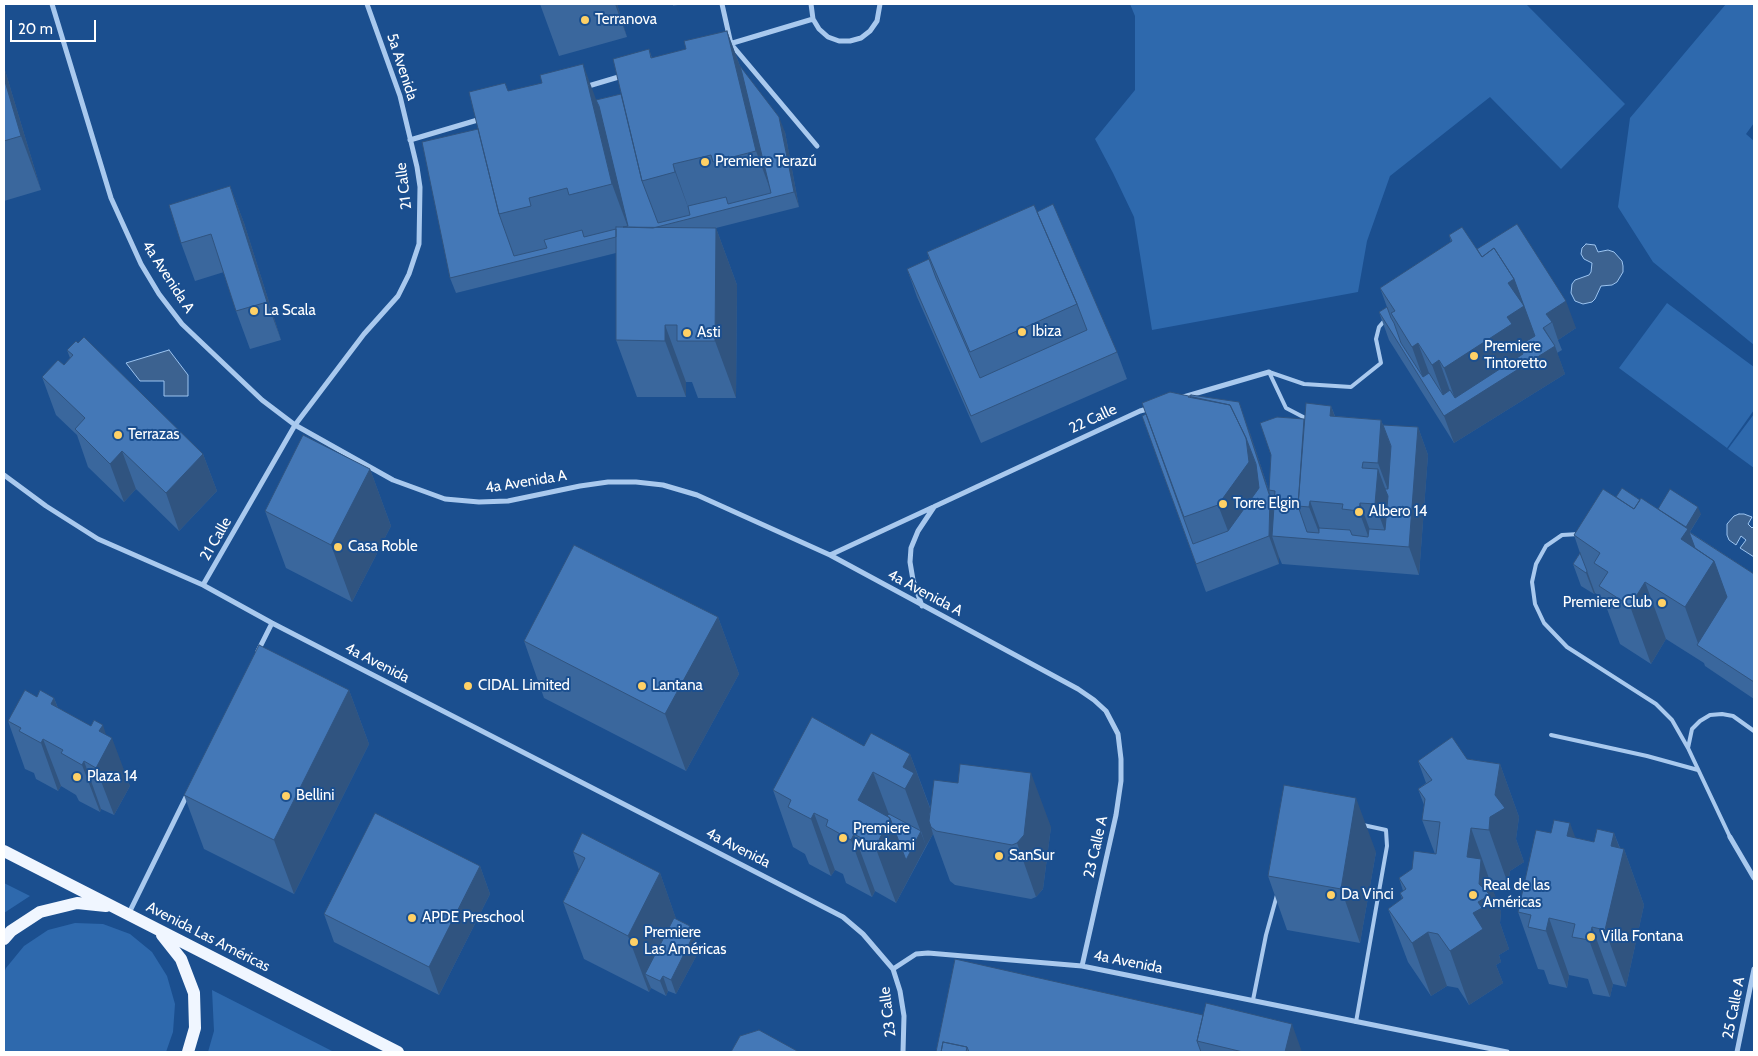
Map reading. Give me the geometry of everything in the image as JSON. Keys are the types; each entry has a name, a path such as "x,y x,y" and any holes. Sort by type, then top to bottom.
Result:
{"main road":[{"name":"Avenida Las Américas","path":"4,851 398,1052"},
{"path":"4,939 11,931 40,912 77,903 114,906"},
{"path":"159,930 181,959 194,992 195,1028 188,1052"}],"street":[{"name":"4a Avenida A","path":"52,4 111,198 141,264 182,324 262,400 296,425 393,480 445,499 479,502 508,501 608,482 636,482 663,485 697,495 830,555 1078,689 1106,711 1118,734"},
{"name":"5a Avenida","path":"368,4 400,96 410,140"},
{"path":"722,4 731,44 817,146"},
{"path":"811,4 813,20 819,29 828,37 850,41 861,38 870,31 877,21 880,4"},
{"path":"722,47 813,20"},
{"path":"580,89 627,75"},
{"name":"21 Calle","path":"203,585 296,425 364,334 398,296 409,274 420,244 420,187 410,140 485,117"},
{"path":"1175,400 1269,372"},
{"name":"22 Calle","path":"830,555 1140,411 1158,405"},
{"name":"4a Avenida","path":"4,475 46,506 98,539 203,585 272,623 843,917 863,934 893,969 916,954 928,953 1082,966 1507,1052"},
{"path":"922,606 913,580 910,562 911,548 918,532 934,506"},
{"path":"255,658 272,623"},
{"name":"23 Calle A","path":"1082,966 1116,814 1121,781 1118,734"},
{"path":"128,914 190,789"},
{"path":"1730,837 1754,878"},
{"name":"23 Calle","path":"893,969 900,991 904,1016 903,1052"},
{"name":"25 Calle A","path":"1737,1052 1754,969"}],"lane":[{"path":"1269,372 1304,384 1351,387 1381,363 1376,338 1379,326 1392,312"},
{"path":"1269,372 1286,408 1308,420 1317,421"},
{"path":"1584,534 1562,535 1546,546 1536,564 1532,582 1535,604 1544,623 1567,646 1656,704 1672,720 1688,748 1730,837"},
{"path":"1688,748 1692,730 1700,721 1710,715 1722,714 1733,716 1754,731"},
{"path":"1551,735 1647,756 1698,770"},
{"path":"1356,1022 1387,846 1386,830 1359,824"},
{"path":"1253,1000 1266,935 1279,888"}],"shaded area":[{"path":"1130,4 1526,4 1625,104 1561,169 1490,97 1390,176 1367,241 1358,292 1152,330 1134,217 1095,139 1135,90 1135,16"},
{"path":"1726,4 1754,4 1754,123 1746,134 1754,141 1754,345 1653,262 1618,207 1630,118"},
{"path":"1586,244 1595,245 1598,252 1608,250 1614,252 1622,261 1623,272 1617,282 1612,285 1601,286 1592,302 1583,304 1575,301 1571,293 1572,284 1575,280 1589,275 1591,272 1592,263 1584,259 1581,254 1582,248"},
{"path":"1667,303 1754,367 1754,410 1727,448 1619,368"},
{"path":"169,350 188,375 188,396 164,396 164,381 140,381 126,363"},
{"path":"1754,414 1754,468 1728,449"},
{"path":"1739,514 1752,517 1748,524 1752,528 1754,526 1754,557 1740,548 1746,540 1741,536 1736,545 1729,540 1727,535 1727,524 1734,516"},
{"path":"4,883 30,896 4,913"},
{"path":"75,923 103,924 130,934 152,952 167,976 175,1004 173,1032 166,1052 4,1052 4,973 6,968 24,946 48,930"},
{"path":"212,990 334,1052 208,1052 214,1031"}],"building":[{"path":"727,31 756,151 713,162 711,155 673,164 675,172 642,181 613,59 649,49 651,58 686,49 684,41"},
{"path":"583,64 612,184 569,195 567,188 529,198 531,206 499,214 469,92 505,83 508,91 542,83 540,75"},
{"path":"740,66 779,117 794,192 653,228 623,227 628,226 596,100 621,94 642,181 658,223 690,215 688,206 726,197 728,204 771,193"},
{"path":"4,78 21,136 4,141"},
{"path":"478,129 499,214 514,256 547,248 544,240 582,230 584,237 616,229 616,237 450,278 422,142"},
{"path":"230,186 267,302 236,311 211,234 181,243 169,205"},
{"path":"1053,204 1117,352 971,416 907,269 929,259 980,378 1087,330 1037,212"},
{"path":"1034,205 1077,304 970,352 927,252"},
{"path":"1517,224 1566,301 1546,314 1552,322 1543,328 1555,346 1444,416 1379,312 1387,307 1401,343 1423,377 1429,373 1443,395 1450,390 1455,398 1523,354 1520,345 1535,336 1514,279 1494,248 1482,257 1477,249"},
{"path":"616,227 716,228 715,341 677,341 677,325 665,325 665,341 616,340"},
{"path":"1462,227 1482,257 1494,248 1514,279 1508,283 1524,306 1507,317 1512,324 1444,368 1439,360 1432,365 1418,343 1412,347 1391,313 1395,311 1380,288 1452,241 1449,235"},
{"path":"84,337 203,454 166,493 122,451 110,464 75,429 85,418 42,377 58,360 64,365 73,355 67,350 76,341 78,343"},
{"path":"1170,392 1230,405 1246,438 1249,462 1218,505 1184,517 1142,403"},
{"path":"1191,395 1239,402 1270,497 1269,536 1196,564 1142,416 1146,414 1193,544 1228,531 1259,488 1256,464 1230,405 1188,397"},
{"path":"1306,403 1331,406 1330,416 1381,420 1378,463 1363,462 1362,468 1378,469 1375,504 1360,503 1359,511 1342,509 1343,504 1310,501 1309,507 1298,506"},
{"path":"1277,417 1304,419 1298,506 1307,532 1319,533 1319,528 1350,530 1352,535 1368,537 1369,529 1385,530 1388,496 1385,489 1388,489 1391,446 1383,425 1418,427 1409,547 1272,536 1275,491 1269,490 1271,455 1260,423"},
{"path":"303,435 370,469 331,545 265,511"},
{"path":"1622,488 1640,500 1634,509 1616,497"},
{"path":"1603,489 1634,509 1641,498 1688,529 1681,539 1714,561 1685,607 1645,582 1630,606 1599,586 1608,572 1594,563 1600,553 1574,535"},
{"path":"1670,489 1698,507 1686,527 1658,509"},
{"path":"1689,532 1754,574 1754,682 1697,645 1727,597 1714,561 1695,548"},
{"path":"574,545 718,617 665,714 524,641"},
{"path":"1580,553 1587,571 1586,573 1573,564"},
{"path":"259,645 349,690 274,840 184,795"},
{"path":"25,690 37,697 40,690 54,698 51,704 91,726 94,720 103,725 99,731 112,738 96,768 84,761 82,765 61,753 63,750 43,739 41,743 19,731 21,728 8,721"},
{"path":"812,717 864,746 871,733 910,754 903,767 914,773 905,789 873,772 858,800 890,818 876,846 854,834 851,840 826,826 828,820 814,813 811,819 788,807 791,800 773,790"},
{"path":"1452,737 1467,759 1500,764 1495,795 1505,808 1490,817 1489,830 1471,828 1467,857 1481,859 1479,884 1490,895 1478,902 1482,908 1473,913 1483,929 1450,951 1438,934 1428,932 1412,943 1388,909 1403,898 1400,893 1406,889 1399,878 1412,869 1414,851 1436,854 1440,822 1422,820 1425,799 1418,789 1432,780 1418,761"},
{"path":"960,764 1031,773 1024,835 1017,843 1012,845 936,831 931,827 929,821 934,780 958,783"},
{"path":"1284,785 1356,798 1341,889 1268,876"},
{"name":"APDE Preschool","path":"375,813 480,866 429,967 324,914"},
{"path":"889,814 921,831 906,860 890,818 887,816"},
{"path":"1554,820 1570,823 1567,836 1594,842 1597,829 1614,833 1611,846 1624,849 1605,930 1592,927 1589,940 1572,937 1575,924 1549,918 1546,931 1528,927 1531,915 1518,912 1536,830 1551,833"},
{"path":"582,833 660,873 628,936 563,902 585,858 573,852"},
{"path":"674,918 690,926 688,931 694,934 671,980 663,976 660,981 645,974"},
{"path":"955,959 1203,1015 1197,1041 1201,1052 969,1052 967,1047 943,1042 941,1052 936,1052"},
{"path":"1206,1003 1292,1024 1285,1052 1243,1052 1197,1041"},
{"path":"759,1030 799,1052 731,1052 740,1036"},
{"path":"943,1042 967,1047 966,1052 941,1052"}],"place":[{"name":"Terranova","path":"585,20"},
{"name":"Premiere Terazú","path":"705,162"},
{"name":"La Scala","path":"254,311"},
{"name":"Ibiza","path":"1022,332"},
{"name":"Asti","path":"687,333"},
{"name":"Premiere Tintoretto","path":"1474,356"},
{"name":"Terrazas","path":"118,435"},
{"name":"Torre Elgin","path":"1223,504"},
{"name":"Albero 14","path":"1359,512"},
{"name":"Casa Roble","path":"338,547"},
{"name":"Premiere Club","path":"1662,603"},
{"name":"CIDAL Limited","path":"468,686"},
{"name":"Lantana","path":"642,686"},
{"name":"Plaza 14","path":"77,777"},
{"name":"Bellini","path":"286,796"},
{"name":"Premiere Murakami","path":"843,838"},
{"name":"SanSur","path":"999,856"},
{"name":"Da Vinci","path":"1331,895"},
{"name":"Real de las Américas","path":"1473,895"},
{"name":"APDE Preschool","path":"412,918"},
{"name":"Villa Fontana","path":"1591,937"},
{"name":"Premiere Las Américas","path":"634,942"}]}
